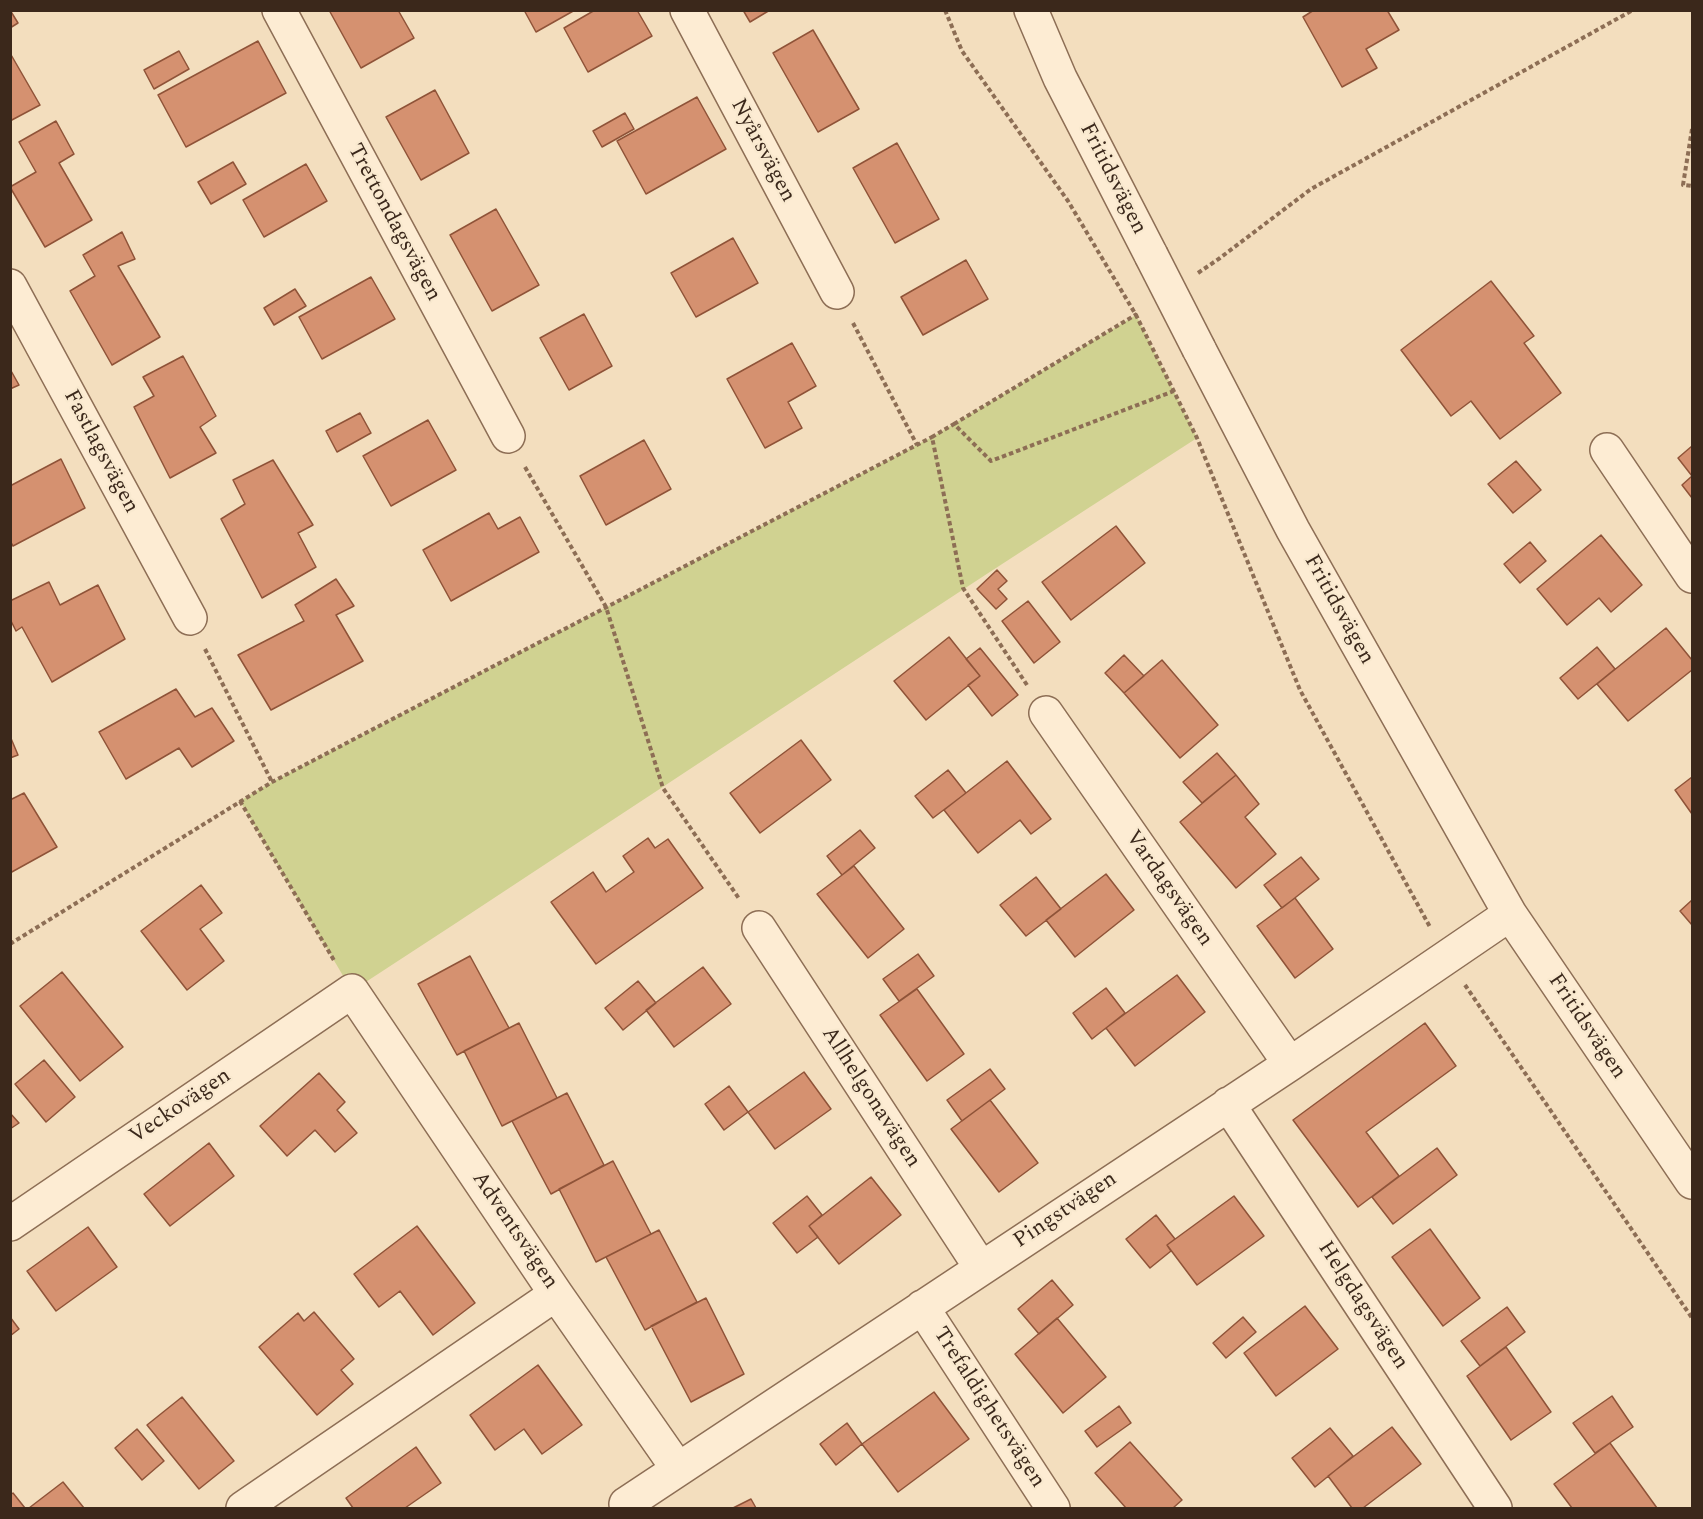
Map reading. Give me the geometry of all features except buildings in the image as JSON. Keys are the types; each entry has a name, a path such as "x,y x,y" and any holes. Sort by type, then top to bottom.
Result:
{"street":[{"name":"Trettondagsvägen","path":"279,10 508,436"},
{"name":"Nyårsvägen","path":"687,10 837,292"},
{"name":"Fritidsvägen","path":"1031,10 1060,78 1293,530 1510,914 1692,1182"},
{"name":"Fastlagsvägen","path":"10,286 190,618"},
{"path":"1607,450 1692,576"},
{"name":"Vardagsvägen","path":"1046,713 1290,1064"},
{"name":"Pingstvägen","path":"629,1509 626,1504 1290,1064 1510,914"},
{"name":"Allhelgonavägen","path":"759,928 981,1268"},
{"name":"Veckovägen","path":"10,1224 352,991"},
{"name":"Adventsvägen","path":"352,991 556,1294 678,1469"},
{"name":"Helgdagsvägen","path":"1228,1104 1495,1509"},
{"path":"243,1509 556,1294"},
{"name":"Trefaldighetsvägen","path":"922,1307 1053,1509"}],"path":[{"path":"945,10 962,51 1068,201 1136,315 1197,438 1300,690 1446,957 1692,1318"},
{"path":"1192,277 1311,189 1633,10"},
{"path":"1692,129 1683,185 1692,186"},
{"path":"837,292 917,445"},
{"path":"10,944 272,782 917,445 1145,309"},
{"path":"954,424 991,461 1174,391"},
{"path":"508,436 606,607 663,788 759,928"},
{"path":"932,436 963,588 1046,713"},
{"path":"190,618 272,782"},
{"path":"240,801 352,991"}],"green space":[{"path":"1136,315 1197,438 352,991 240,801 272,782 932,437"}]}
